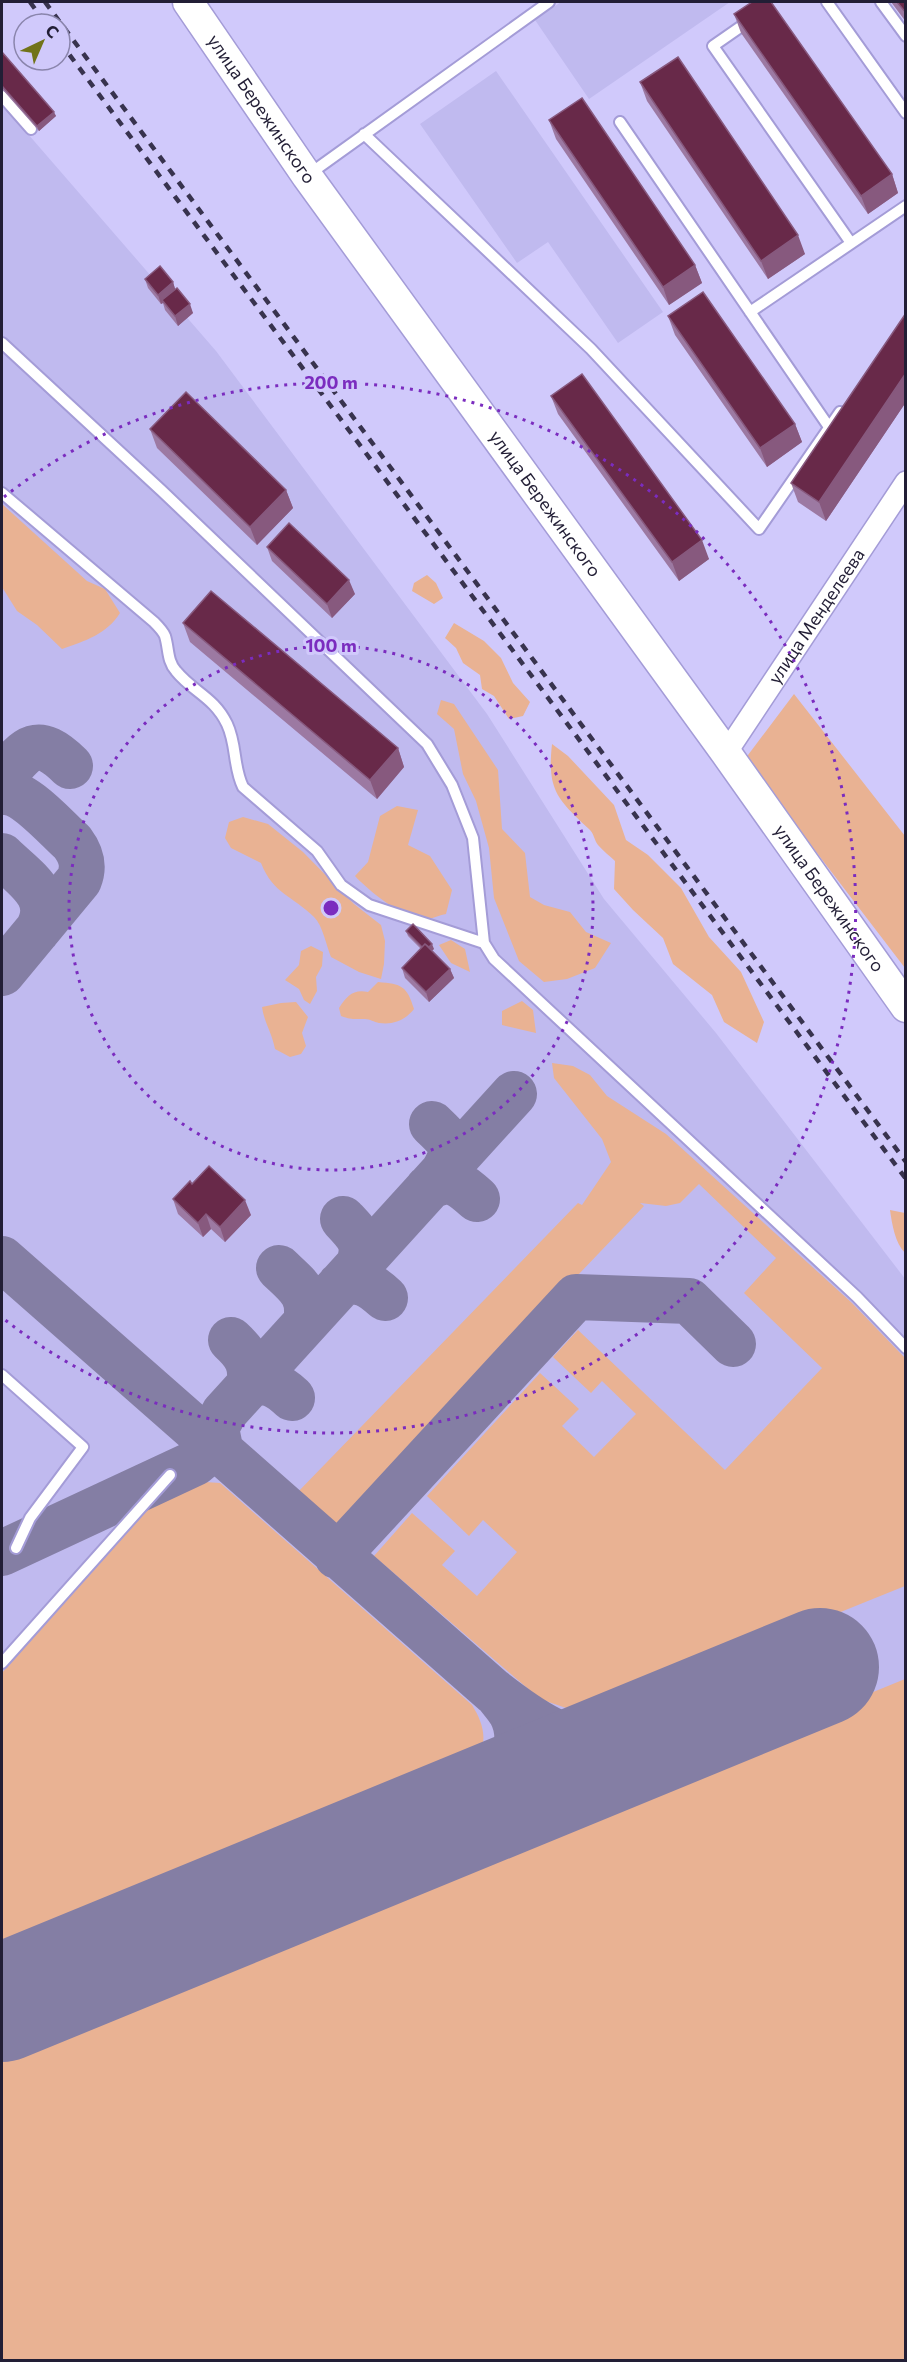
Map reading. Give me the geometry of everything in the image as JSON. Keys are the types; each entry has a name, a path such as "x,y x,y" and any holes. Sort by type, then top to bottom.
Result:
{"main road":[{"name":"улица Бережинского","path":"188,2 307,176 726,753 906,1007"}],"street":[{"name":"улица Менделеева","path":"726,753 906,482"}],"lane":[{"path":"307,176 549,2"},
{"path":"827,2 906,113"},
{"path":"881,2 906,36"},
{"path":"759,14 713,46 851,243"},
{"path":"2,96 31,129"},
{"path":"620,122 829,427"},
{"path":"364,134 591,349 759,529 850,399"},
{"path":"750,312 906,206"},
{"path":"2,343 162,491 427,744 452,785 473,838 484,943 494,958 849,1289 906,1348"},
{"path":"2,493 154,622 165,635 169,659 176,672 218,707 235,745 239,778 243,787 317,851 340,885 369,905 484,943"},
{"path":"2,1375 83,1447 30,1518 16,1548"},
{"path":"2,1663 170,1474"}],"shaded area":[{"path":"561,2 730,2 589,99 535,20"},
{"path":"496,71 663,312 618,343 548,242 517,263 420,124"},
{"path":"2,104 216,351 487,714 604,899 716,1033 906,1280 905,2360 2,2360"},
{"path":"2,504 87,581 105,589 120,613 102,632 62,649 37,625 17,611 2,587"},
{"path":"427,575 436,583 443,598 434,604 412,591 414,583"},
{"path":"454,623 484,641 501,658 513,683 530,702 523,716 509,719 494,696 482,689 480,675 463,663 456,648 445,638"},
{"path":"794,694 905,836 905,968 745,759"},
{"path":"441,700 454,704 498,770 502,829 525,853 530,897 544,905 570,912 586,932 611,943 595,968 567,979 544,982 519,961 494,898 489,848 476,801 463,774 454,729 437,714"},
{"path":"552,744 568,756 614,805 626,840 648,855 681,888 709,937 741,972 764,1022 757,1043 724,1022 712,995 673,964 663,938 614,889 615,861 598,845 591,831 569,810 553,783"},
{"path":"397,806 418,810 408,845 430,856 452,890 446,914 428,919 409,915 378,897 355,876 368,862 380,816"},
{"path":"243,817 268,824 303,852 354,904 381,925 385,941 381,979 359,972 331,957 322,930 314,917 271,882 261,863 231,848 225,838 229,822"},
{"path":"451,940 465,949 470,972 451,963 439,945"},
{"path":"311,946 323,952 322,966 316,977 317,991 310,1004 304,1000 299,989 285,980 299,965 301,951"},
{"path":"378,982 398,985 406,991 414,1009 403,1019 390,1023 341,1016 339,1008 348,997 358,992 368,992"},
{"path":"522,1001 533,1010 536,1033 502,1025 502,1011"},
{"path":"296,1002 308,1017 302,1033 306,1046 301,1054 290,1057 275,1049 262,1007"},
{"path":"552,1063 573,1066 590,1075 607,1096 666,1134 852,1303 905,1358 905,1586 595,1711 569,1709 540,1699 374,1556 412,1513 455,1551 442,1565 477,1596 517,1552 483,1520 469,1536 427,1496 540,1373 579,1409 562,1426 594,1457 636,1414 602,1381 591,1393 553,1357 578,1330 725,1470 822,1368 744,1293 776,1258 699,1184 680,1203 666,1206 640,1203 644,1206 335,1529 295,1495 578,1203 582,1205 611,1162 602,1139 554,1078"},
{"path":"890,1210 905,1213 905,1253 896,1239"},
{"path":"190,1481 220,1483 472,1705 482,1727 481,1750 470,1763 2,1954 2,1673 152,1497"},
{"path":"905,1679 905,2360 2,2360 2,2049"}],"building":[{"path":"752,2 771,2 892,174 861,196 734,14"},
{"path":"897,2 906,2 906,13"},
{"path":"2,52 12,64 12,72 19,72 54,112 37,126 2,86"},
{"path":"678,57 798,235 761,261 640,82"},
{"path":"582,98 695,265 663,287 549,120"},
{"path":"160,266 173,282 158,295 145,279"},
{"path":"177,288 190,304 175,316 162,300"},
{"path":"703,292 795,424 760,448 668,316"},
{"path":"906,313 906,373 819,502 791,483"},
{"path":"582,374 702,540 672,562 551,396"},
{"path":"186,392 286,490 250,527 150,429"},
{"path":"289,523 349,580 327,604 267,547"},
{"path":"211,591 398,748 370,780 183,623"},
{"path":"413,924 432,944 429,947 425,944 422,947 406,931"},
{"path":"425,944 450,969 426,992 402,968"},
{"path":"209,1166 245,1200 220,1227 206,1214 198,1223 173,1199"}],"taxiway":[{"path":"2,778 26,752 33,748 49,750 70,766"},
{"path":"2,792 20,797 49,820 72,842 80,855 82,865 79,880 2,973"},
{"path":"2,856 28,880 41,898 42,919 37,931"},
{"path":"221,1453 216,1428 224,1413 514,1094"},
{"path":"432,1124 450,1145 450,1157 443,1172"},
{"path":"428,1188 443,1182 454,1183 477,1199"},
{"path":"343,1219 360,1240 362,1251 358,1266"},
{"path":"2,1259 493,1691 551,1730 617,1751"},
{"path":"279,1268 302,1291 307,1304 306,1322"},
{"path":"340,1285 359,1282 375,1289 385,1298"},
{"path":"337,1556 576,1297 689,1301 733,1344"},
{"path":"231,1340 241,1350 249,1365 249,1386"},
{"path":"249,1386 261,1382 272,1384 292,1398"},
{"path":"2,1553 195,1463 214,1447"},
{"path":"480,1808 501,1788 514,1762 516,1752 515,1722 497,1694"}],"runway":[{"path":"2,2003 820,1667"}],"railway":[{"path":"30,2 37,12"},
{"path":"45,2 906,1162"},
{"path":"72,58 906,1179"}]}
